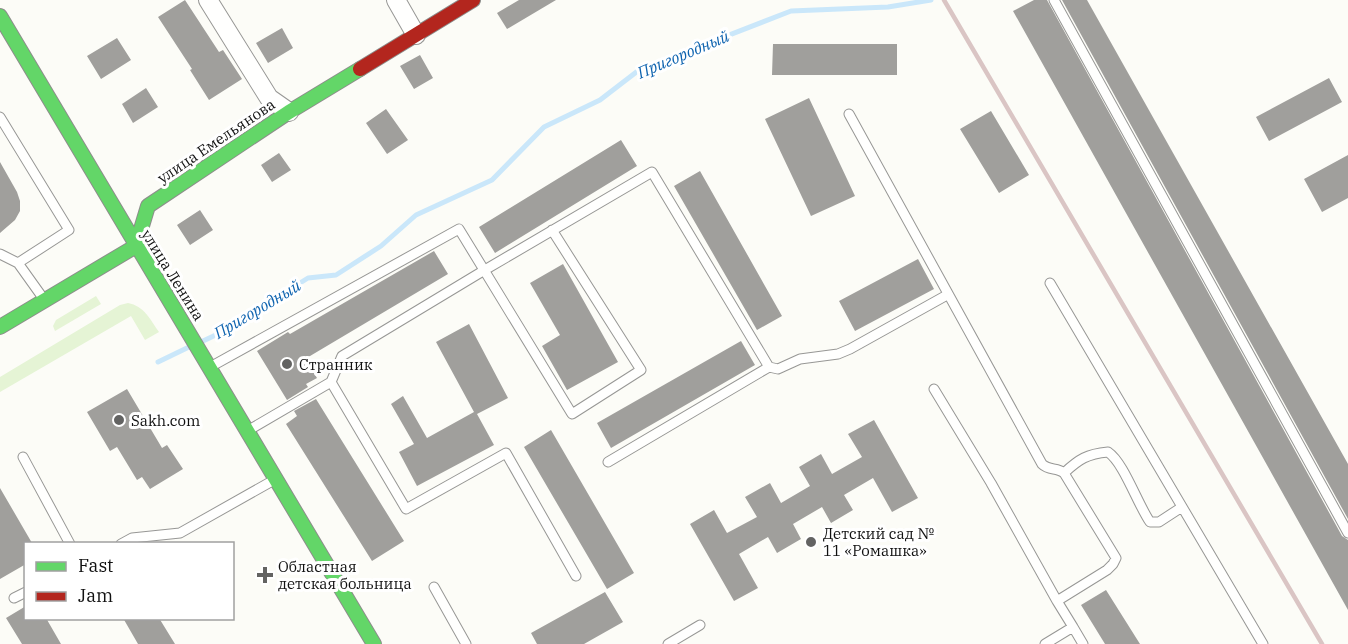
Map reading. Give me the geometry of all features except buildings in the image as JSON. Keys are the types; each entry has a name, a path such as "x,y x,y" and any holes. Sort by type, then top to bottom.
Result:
{"main road":[{"name":"улица Емельянова","path":"136,246 148,206 290,112 473,0"},
{"name":"улица Ленина","path":"0,16 374,644"},
{"path":"0,327 136,246"}],"street":[{"path":"208,0 269,98 290,112"},
{"path":"396,0 416,35"}],"lane":[{"path":"1054,0 1348,533"},
{"path":"849,114 1042,464 1049,470 1064,473 1116,558 1107,570 1057,601"},
{"path":"0,117 69,230 18,263"},
{"path":"248,431 331,382 342,356 651,172 769,367"},
{"path":"206,361 235,352 459,229 572,414 641,370 552,230"},
{"path":"0,254 18,263 46,301"},
{"path":"1050,283 1263,644"},
{"path":"608,462 769,367 778,369 800,359 850,349 947,295"},
{"path":"331,382 406,509 506,453 576,576"},
{"path":"934,389 1083,644"},
{"path":"1064,473 1079,459 1096,453 1108,452 1117,459 1150,522 1159,522 1182,507"},
{"path":"23,457 69,542"},
{"path":"123,542 132,538 180,533 276,478"},
{"path":"434,587 466,644"},
{"path":"14,598 24,593"},
{"path":"668,644 700,624"},
{"path":"1045,644 1073,627"}],"green space":[{"path":"96,296 101,304 55,331 53,326 56,320"},
{"path":"128,303 142,310 159,332 145,340 131,316 0,392 0,377 120,305"}],"waterway":[{"name":"Пригородный","path":"203,341 220,333 308,278 336,275 381,246 416,215 492,180 544,127 600,100 639,70 791,11 888,7 931,0"},
{"name":"Пригородный","path":"158,362 189,347"}],"railway":[{"path":"944,0 1322,644"}],"traffic: fast":[{"path":"0,16 374,644"},
{"path":"0,327 136,246 148,206 289,112 360,69"}],"traffic: jam":[{"path":"360,69 473,0"}],"place":[{"name":"Странник","path":"287,364"},
{"name":"Sakh.com","path":"119,420"},
{"name":"Детский сад № 11 «Ромашка»","path":"811,542"},
{"name":"Областная детская больница","path":"265,575"}]}
